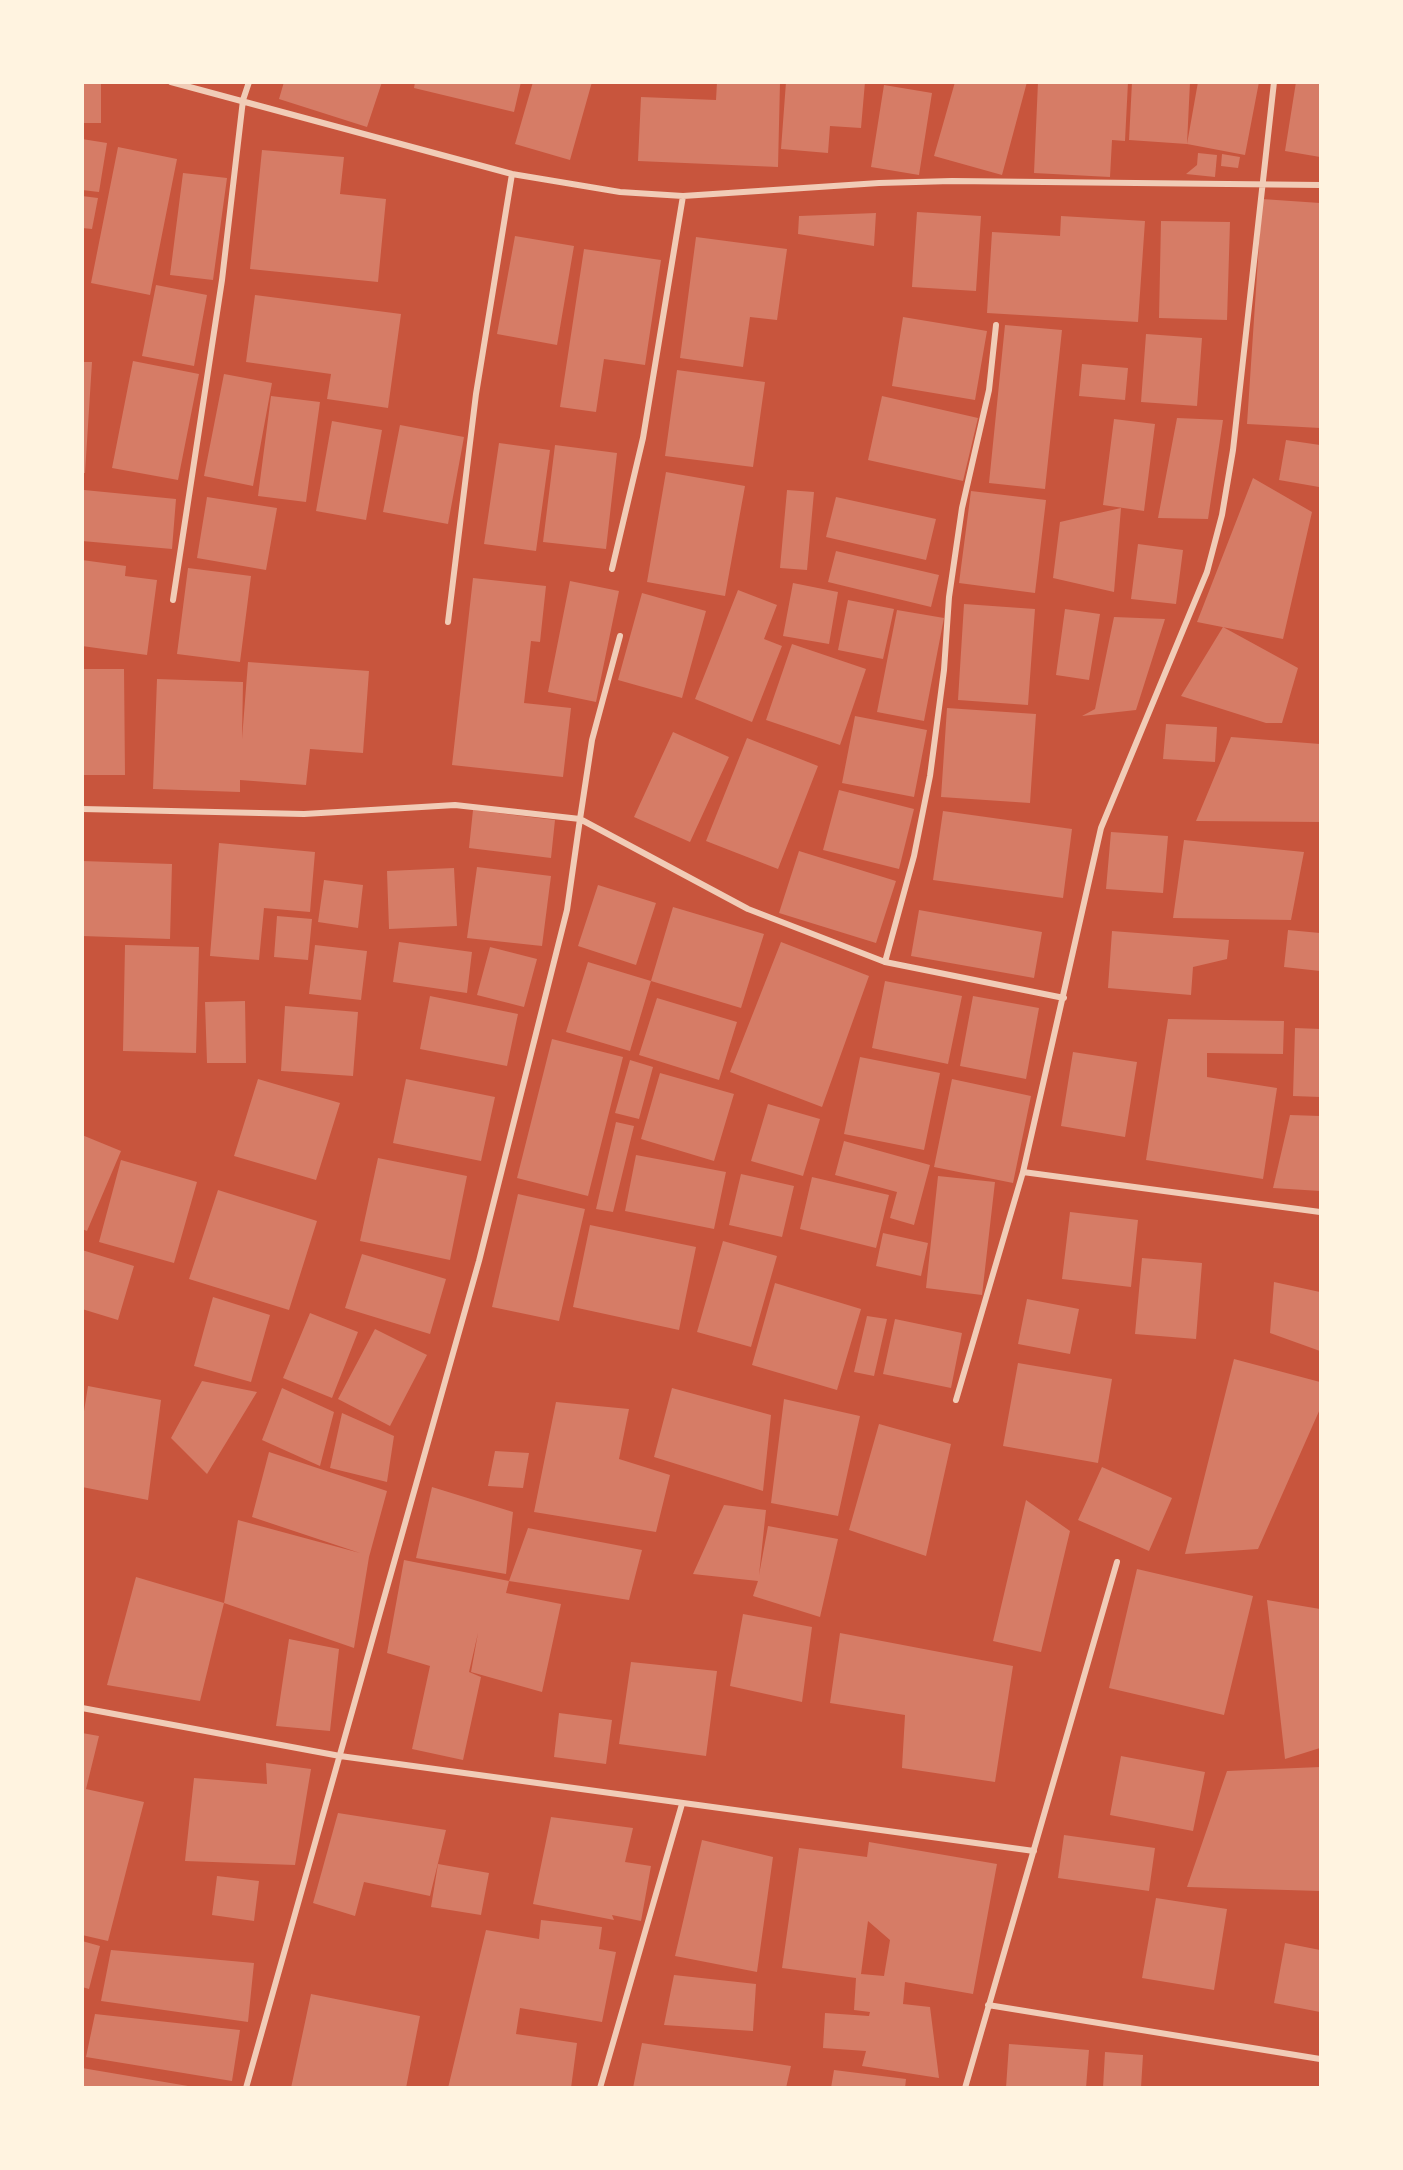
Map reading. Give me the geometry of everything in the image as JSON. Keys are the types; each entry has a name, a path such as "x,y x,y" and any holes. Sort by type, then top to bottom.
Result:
{"street":[{"path":"171,82 512,174 620,192 683,196 879,183 952,181 1320,185"},
{"path":"173,600 222,280 243,100 249,82"},
{"path":"956,1400 1023,1172 1064,998 1091,862 1101,828 1207,572 1222,515 1233,450 1274,82"},
{"path":"448,622 476,394 512,174"},
{"path":"612,569 643,438 683,196"},
{"path":"885,962 914,856 930,776 957,541 962,508 989,390 996,325"},
{"path":"246,2088 479,1261 567,910 592,740 620,636"},
{"path":"82,809 304,814 455,805 580,819 748,909 885,962 1064,998"},
{"path":"1023,1172 1320,1212"},
{"path":"965,2088 1117,1562"},
{"path":"82,1708 340,1756 1034,1851"},
{"path":"600,2088 682,1804"},
{"path":"988,2005 1320,2058"}],"building":[{"path":"82,82 101,82 101,123 82,123"},
{"path":"284,82 382,82 367,127 279,99"},
{"path":"415,82 521,82 514,112 414,88"},
{"path":"533,82 592,82 570,160 515,144"},
{"path":"717,82 780,82 778,167 638,161 641,97 716,100"},
{"path":"786,82 865,82 861,128 830,126 828,153 781,149"},
{"path":"955,82 1027,82 1002,175 934,156"},
{"path":"1038,82 1128,82 1125,141 1112,140 1110,177 1034,173"},
{"path":"1132,82 1190,82 1187,144 1129,140"},
{"path":"1198,82 1259,82 1245,155 1187,144"},
{"path":"1296,82 1320,82 1320,157 1285,151"},
{"path":"884,85 932,93 919,175 871,167"},
{"path":"82,139 107,143 99,192 82,190"},
{"path":"118,147 177,159 150,295 91,283"},
{"path":"262,150 344,157 340,194 386,199 378,282 250,269"},
{"path":"1198,153 1217,155 1215,177 1186,174 1197,165"},
{"path":"1222,154 1240,157 1238,168 1221,166"},
{"path":"183,173 227,178 213,280 170,275"},
{"path":"82,196 98,198 92,229 82,228"},
{"path":"1262,199 1320,203 1320,428 1247,424"},
{"path":"917,212 981,216 976,291 912,287"},
{"path":"876,213 874,246 798,234 799,216"},
{"path":"1061,216 1145,221 1138,322 987,313 992,232 1060,236"},
{"path":"1161,221 1230,222 1227,320 1159,318"},
{"path":"515,236 574,246 557,345 497,334"},
{"path":"696,237 787,249 777,320 750,317 743,367 680,358"},
{"path":"584,249 661,260 645,365 604,359 596,412 560,407"},
{"path":"156,285 207,295 194,366 142,356"},
{"path":"255,295 401,314 388,408 327,399 331,374 246,362"},
{"path":"903,317 987,331 975,400 892,386"},
{"path":"1005,325 1062,330 1045,489 989,483"},
{"path":"1146,334 1202,338 1197,406 1141,402"},
{"path":"133,361 199,374 178,480 112,468"},
{"path":"82,362 92,362 85,473 82,473"},
{"path":"1082,364 1128,368 1125,400 1079,396"},
{"path":"677,370 765,382 753,467 665,456"},
{"path":"224,374 272,383 253,486 204,476"},
{"path":"271,396 320,402 306,502 258,496"},
{"path":"882,396 978,418 963,481 868,460"},
{"path":"1177,418 1223,420 1208,519 1158,518"},
{"path":"1114,419 1155,424 1144,511 1103,505"},
{"path":"332,421 382,430 366,520 316,511"},
{"path":"400,425 464,437 448,524 383,512"},
{"path":"1286,440 1320,445 1319,487 1279,480"},
{"path":"499,443 550,450 536,551 484,544"},
{"path":"555,445 617,453 606,549 543,542"},
{"path":"666,472 745,486 725,596 647,582"},
{"path":"1253,478 1312,512 1283,639 1197,622"},
{"path":"84,490 176,499 172,549 82,541"},
{"path":"787,490 814,492 807,570 780,568"},
{"path":"971,491 1046,500 1035,593 959,583"},
{"path":"207,497 277,508 266,570 197,558"},
{"path":"836,497 936,519 926,560 826,537"},
{"path":"1121,508 1114,592 1053,578 1060,522"},
{"path":"1138,544 1183,550 1176,604 1131,599"},
{"path":"836,551 939,575 931,607 828,582"},
{"path":"82,560 126,566 125,576 157,580 147,655 82,646"},
{"path":"188,568 251,576 240,662 177,654"},
{"path":"473,578 546,586 540,642 531,641 524,703 571,708 563,777 452,765"},
{"path":"570,581 619,591 596,702 548,692"},
{"path":"793,583 838,592 829,644 783,636"},
{"path":"738,590 777,605 764,639 782,646 752,722 695,699"},
{"path":"642,593 706,611 682,698 618,680"},
{"path":"848,600 894,609 883,659 838,650"},
{"path":"964,604 1035,609 1028,705 958,700"},
{"path":"1065,609 1100,614 1089,680 1056,675"},
{"path":"897,610 944,618 924,721 877,712"},
{"path":"1114,617 1165,619 1136,710 1082,716 1095,709"},
{"path":"1223,627 1298,668 1282,723 1266,723 1181,696"},
{"path":"792,644 866,669 840,745 766,720"},
{"path":"248,662 369,671 363,753 310,749 306,785 240,780 240,792 153,789 157,679 243,682 242,739"},
{"path":"82,669 124,669 125,775 82,775"},
{"path":"947,708 1036,714 1030,803 941,797"},
{"path":"855,716 927,730 914,797 842,783"},
{"path":"1166,724 1217,727 1215,762 1163,759"},
{"path":"673,732 729,757 690,842 634,817"},
{"path":"1231,737 1320,744 1320,822 1196,821"},
{"path":"747,738 818,766 778,869 706,841"},
{"path":"839,790 914,809 899,869 823,850"},
{"path":"473,810 555,820 551,858 469,848"},
{"path":"943,811 1072,829 1063,898 933,880"},
{"path":"1111,832 1168,836 1163,893 1106,889"},
{"path":"1184,840 1304,852 1291,920 1173,918"},
{"path":"219,843 315,852 310,912 264,908 259,960 210,956"},
{"path":"799,851 896,881 876,943 779,913"},
{"path":"82,861 172,864 170,939 82,936"},
{"path":"477,867 551,876 542,946 467,938"},
{"path":"454,868 457,926 389,929 387,871"},
{"path":"324,880 363,885 358,928 318,922"},
{"path":"598,885 656,903 636,965 578,946"},
{"path":"673,907 764,934 741,1008 651,981"},
{"path":"919,910 1042,932 1034,978 911,956"},
{"path":"277,916 312,919 308,960 274,957"},
{"path":"1288,930 1320,933 1320,971 1284,967"},
{"path":"1112,931 1229,940 1227,959 1193,967 1191,995 1108,988"},
{"path":"399,942 472,952 467,993 393,982"},
{"path":"781,942 869,976 822,1107 730,1072"},
{"path":"125,945 199,947 196,1053 123,1051"},
{"path":"315,945 367,951 361,1000 309,994"},
{"path":"490,947 537,959 524,1007 477,995"},
{"path":"588,962 651,981 630,1051 566,1032"},
{"path":"885,981 962,996 948,1064 872,1048"},
{"path":"430,996 518,1014 507,1066 420,1049"},
{"path":"973,996 1039,1008 1026,1079 960,1066"},
{"path":"657,998 737,1022 719,1080 639,1055"},
{"path":"245,1001 246,1063 207,1063 205,1002"},
{"path":"285,1006 358,1012 353,1076 281,1071"},
{"path":"1168,1019 1284,1021 1283,1054 1207,1053 1207,1077 1277,1088 1263,1179 1146,1160"},
{"path":"1295,1028 1320,1029 1320,1097 1293,1096"},
{"path":"552,1039 623,1057 588,1196 517,1178"},
{"path":"1073,1052 1137,1062 1125,1137 1061,1126"},
{"path":"860,1057 940,1073 924,1150 844,1134"},
{"path":"630,1060 653,1067 639,1119 615,1113"},
{"path":"660,1073 734,1094 714,1161 641,1139"},
{"path":"258,1079 340,1103 316,1180 234,1156"},
{"path":"406,1079 495,1097 481,1161 393,1143"},
{"path":"952,1079 1031,1096 1013,1183 934,1167"},
{"path":"768,1104 820,1119 803,1176 751,1161"},
{"path":"1290,1115 1320,1116 1320,1191 1273,1188"},
{"path":"616,1122 634,1126 613,1212 596,1209"},
{"path":"82,1135 121,1151 87,1231 82,1229"},
{"path":"844,1141 930,1165 914,1225 890,1218 897,1192 835,1175"},
{"path":"636,1155 726,1172 714,1229 625,1211"},
{"path":"378,1158 467,1176 450,1260 360,1241"},
{"path":"121,1160 197,1182 174,1263 99,1242"},
{"path":"741,1174 794,1186 782,1237 729,1225"},
{"path":"938,1176 995,1182 982,1295 926,1288"},
{"path":"812,1177 889,1195 876,1248 800,1229"},
{"path":"218,1190 317,1221 289,1310 189,1279"},
{"path":"518,1194 585,1209 559,1321 492,1307"},
{"path":"1070,1212 1138,1220 1131,1287 1062,1279"},
{"path":"590,1225 696,1247 679,1330 573,1307"},
{"path":"883,1233 928,1243 921,1276 876,1266"},
{"path":"723,1241 777,1256 751,1347 697,1332"},
{"path":"82,1250 134,1266 118,1320 82,1309"},
{"path":"362,1254 446,1279 430,1334 345,1308"},
{"path":"1142,1258 1202,1263 1196,1339 1135,1334"},
{"path":"1274,1282 1320,1292 1320,1351 1270,1333"},
{"path":"775,1283 861,1309 837,1390 752,1365"},
{"path":"213,1297 270,1315 251,1382 194,1366"},
{"path":"1027,1299 1079,1309 1070,1354 1018,1344"},
{"path":"310,1313 358,1332 332,1398 283,1378"},
{"path":"867,1316 887,1319 874,1376 854,1372"},
{"path":"895,1319 962,1333 951,1388 883,1374"},
{"path":"375,1329 427,1355 390,1426 338,1399"},
{"path":"1234,1359 1320,1382 1320,1409 1258,1549 1185,1554"},
{"path":"1018,1363 1112,1379 1098,1463 1003,1446"},
{"path":"202,1381 257,1392 207,1474 171,1438"},
{"path":"88,1386 161,1400 148,1500 82,1487 82,1424"},
{"path":"282,1388 334,1412 320,1466 262,1440"},
{"path":"672,1388 771,1415 763,1491 654,1457"},
{"path":"784,1399 860,1416 838,1516 771,1503"},
{"path":"556,1402 629,1409 619,1459 670,1475 656,1532 534,1512"},
{"path":"342,1413 394,1436 387,1482 330,1468"},
{"path":"879,1424 951,1444 926,1556 849,1530"},
{"path":"495,1451 529,1453 523,1488 488,1486"},
{"path":"269,1452 387,1491 369,1557 354,1648 224,1603 238,1520 360,1553 252,1517"},
{"path":"1102,1467 1172,1498 1149,1551 1078,1520"},
{"path":"432,1487 513,1512 506,1574 416,1558"},
{"path":"1026,1500 1070,1531 1041,1652 993,1641"},
{"path":"724,1505 766,1510 759,1575 768,1526 838,1539 820,1617 753,1596 758,1581 693,1574"},
{"path":"528,1528 642,1550 629,1600 509,1581"},
{"path":"404,1560 509,1581 506,1593 561,1604 542,1692 471,1672 478,1633 469,1672 481,1677 463,1760 412,1749 430,1666 387,1653"},
{"path":"1137,1569 1253,1596 1224,1715 1109,1688"},
{"path":"136,1577 224,1603 200,1701 107,1685"},
{"path":"1267,1600 1320,1609 1320,1748 1285,1759"},
{"path":"743,1614 812,1627 802,1702 730,1686"},
{"path":"840,1633 1013,1666 995,1782 902,1768 905,1715 830,1703"},
{"path":"289,1639 339,1649 330,1731 276,1726"},
{"path":"631,1662 717,1671 706,1756 619,1744"},
{"path":"559,1713 612,1720 606,1764 554,1757"},
{"path":"82,1733 99,1736 86,1789 144,1802 108,1941 82,1935"},
{"path":"1121,1756 1205,1772 1193,1831 1110,1815"},
{"path":"266,1763 311,1769 295,1865 185,1861 194,1778 267,1784"},
{"path":"1320,1767 1320,1891 1187,1887 1227,1771"},
{"path":"338,1813 446,1830 430,1896 364,1882 355,1916 313,1903"},
{"path":"551,1817 633,1828 625,1862 651,1866 641,1921 612,1915 614,1920 533,1904"},
{"path":"1064,1835 1155,1848 1149,1891 1058,1878"},
{"path":"702,1840 773,1857 757,1972 675,1956"},
{"path":"869,1842 997,1864 973,1994 905,1982 903,2004 930,2007 939,2078 862,2066 866,2051 823,2048 825,2013 869,2016 870,2012 854,2010 856,1978 782,1968 799,1848 867,1857","holes":["868,1921 890,1940 884,1976 861,1974"]},
{"path":"438,1864 489,1873 481,1915 431,1907"},
{"path":"217,1876 259,1881 254,1921 212,1915"},
{"path":"1156,1898 1227,1909 1214,1990 1142,1978"},
{"path":"541,1920 602,1927 599,1949 616,1952 602,2022 520,2008 516,2034 577,2043 571,2088 448,2088 486,1930 539,1939"},
{"path":"82,1941 100,1946 89,1989 82,1987"},
{"path":"1285,1943 1320,1950 1320,2012 1274,2003"},
{"path":"111,1950 254,1963 248,2022 101,2001"},
{"path":"674,1975 756,1984 753,2031 664,2025"},
{"path":"311,1994 420,2016 406,2088 291,2088"},
{"path":"95,2014 240,2030 232,2081 86,2057"},
{"path":"642,2043 791,2066 786,2088 633,2088"},
{"path":"1009,2044 1089,2050 1086,2088 1006,2088"},
{"path":"1105,2052 1143,2055 1141,2088 1103,2088"},
{"path":"82,2068 188,2086 188,2088 82,2088"},
{"path":"834,2070 906,2079 905,2088 831,2088"}]}
